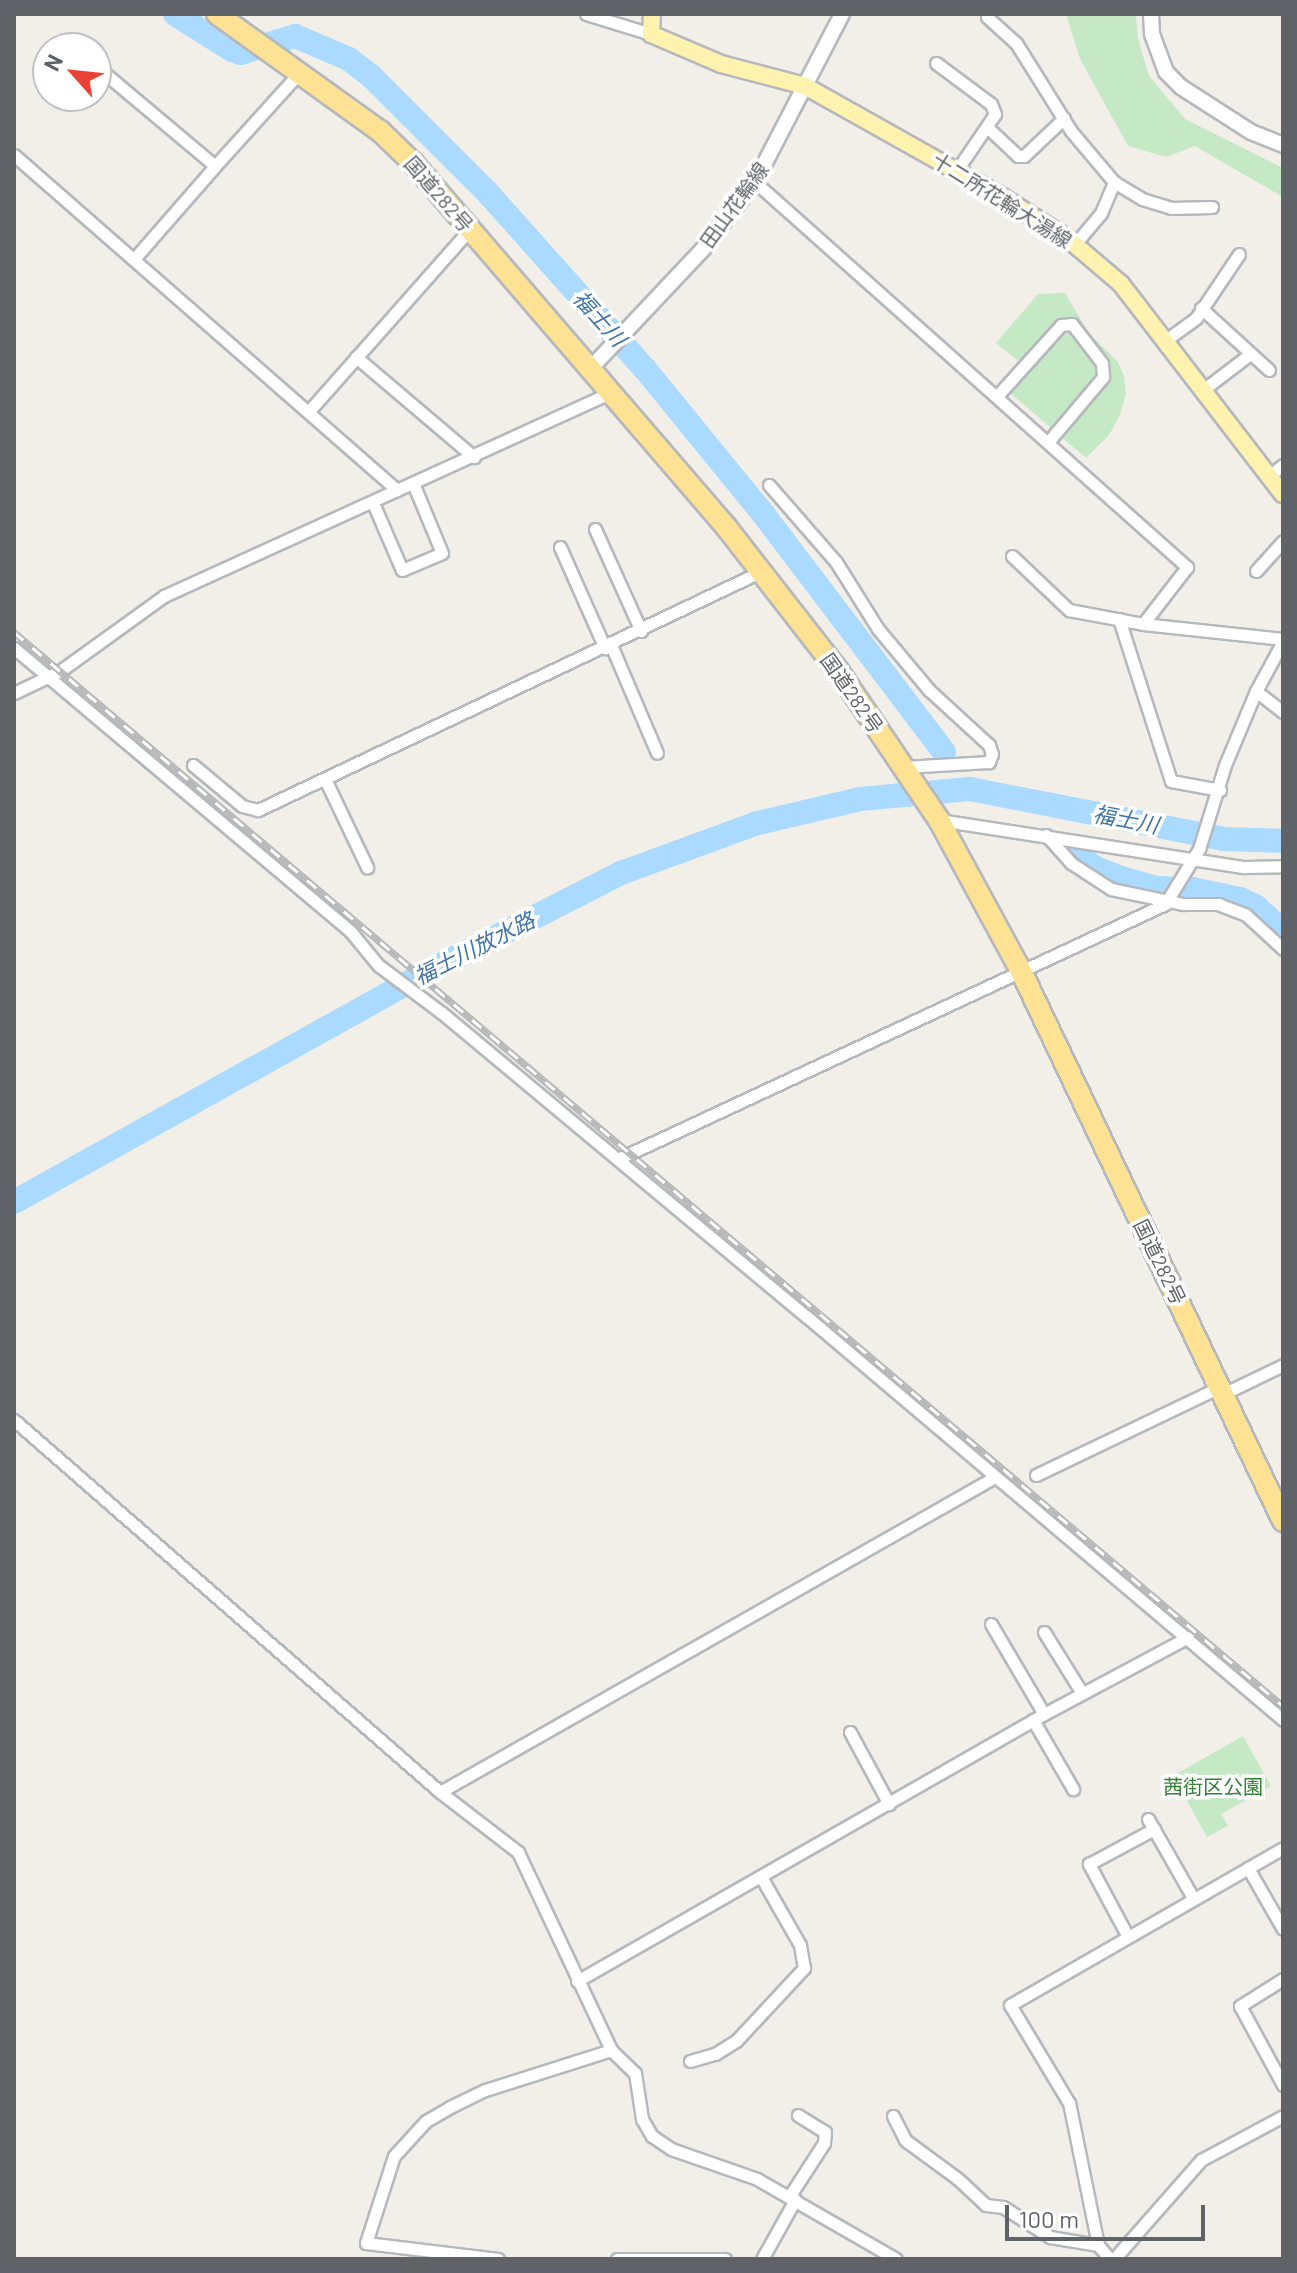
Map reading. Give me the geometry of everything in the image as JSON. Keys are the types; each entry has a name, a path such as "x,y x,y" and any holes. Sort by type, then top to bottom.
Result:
{"highway":[{"name":"国道282号","path":"217,14 396,145 762,571 815,639 939,820 1022,973 1283,1521"}],"main road":[{"path":"651,34 652,14"},
{"name":"田山花輪線","path":"589,370 703,249 755,182 842,14"},
{"path":"1151,14 1152,34 1166,72 1181,87 1251,132 1283,145"},
{"name":"十二所花輪大湯線","path":"651,34 721,64 805,86 957,170 1075,244 1121,284 1283,494"}],"street":[{"path":"586,14 651,34"},
{"path":"987,17 1016,43 1064,118 1114,182 1142,199 1171,208 1212,207"},
{"path":"936,63 991,104 995,114 957,170"},
{"path":"134,259 299,73"},
{"path":"112,79 215,166"},
{"path":"987,127 1018,156 1024,156 1064,118"},
{"path":"14,155 397,490"},
{"path":"755,182 998,395 1187,567 1143,624"},
{"path":"1075,244 1101,213 1114,182"},
{"path":"309,411 470,229"},
{"path":"1166,340 1196,318 1239,254"},
{"path":"1201,308 1250,354 1259,357 1269,370"},
{"path":"998,395 1061,325 1072,324 1102,363 1103,377 1049,441"},
{"path":"1203,390 1250,354"},
{"path":"356,357 474,457"},
{"path":"14,693 47,677 164,596 609,393"},
{"path":"1268,477 1283,465"},
{"path":"373,503 402,570 442,553 413,483"},
{"path":"769,485 836,562 878,629 929,690 989,745 992,754 989,762 904,769"},
{"path":"595,529 641,631"},
{"path":"1256,571 1283,541"},
{"path":"560,547 657,753"},
{"path":"618,1159 1022,973 1173,896 1196,854 1216,803 1225,765 1256,691 1283,640 1143,624 1069,610 1012,556"},
{"path":"193,765 242,806 258,810 762,571"},
{"path":"1119,619 1171,781 1220,790"},
{"path":"14,648 351,932 378,965 618,1159 1283,1720"},
{"path":"1256,691 1283,712"},
{"path":"325,779 367,867"},
{"path":"939,820 1196,854 1244,867 1283,866"},
{"path":"1046,835 1091,880 1140,896 1173,896 1183,904 1218,904 1246,915 1283,949"},
{"path":"1036,1475 1283,1365"},
{"path":"14,1420 440,1792 518,1852 611,2050 635,2073 642,2119 652,2136 671,2149 757,2179 896,2259"},
{"path":"440,1792 995,1477"},
{"path":"991,1624 1073,1789"},
{"path":"1044,1632 1082,1693"},
{"path":"577,1981 1038,1717 1188,1637"},
{"path":"850,1732 889,1804"},
{"path":"1127,1935 1089,1864 1151,1824 1193,1898"},
{"path":"1283,1848 1010,2005 1069,2103 1098,2245 1112,2259 1201,2160 1283,2116"},
{"path":"1248,1868 1283,1929"},
{"path":"690,2061 715,2054 736,2041 804,1968 800,1945 761,1877"},
{"path":"1283,1979 1240,2006 1283,2085"},
{"path":"498,2259 366,2243 394,2156 426,2121 450,2107 485,2090 611,2050"},
{"path":"762,2259 824,2143 825,2132 798,2115"},
{"path":"893,2116 905,2140 958,2179 986,2205 1003,2207 1050,2237 1098,2245"},
{"path":"617,2259 725,2259"}],"green space":[{"path":"1066,14 1136,14 1138,39 1149,76 1185,119 1283,168 1283,197 1195,146 1166,157 1128,146 1080,59"},
{"path":"1065,293 1089,333 1118,362 1124,376 1126,394 1120,415 1109,435 1086,458 1009,392 1026,367 996,343 1038,294"},
{"name":"茜街区公園","path":"1243,1736 1271,1786 1221,1814 1228,1826 1207,1837 1173,1776"}],"waterway":[{"name":"福士川","path":"175,14 241,53 295,36 349,59 371,76 488,193 645,369 764,515 944,752"},
{"name":"福士川放水路","path":"14,1202 437,967 621,873 758,823 860,799 970,789 1224,839 1283,841"},
{"name":"福士川","path":"1069,849 1095,868 1155,888 1192,889 1240,899 1255,906 1283,931"}],"railway":[{"path":"14,632 1283,1706"}]}
